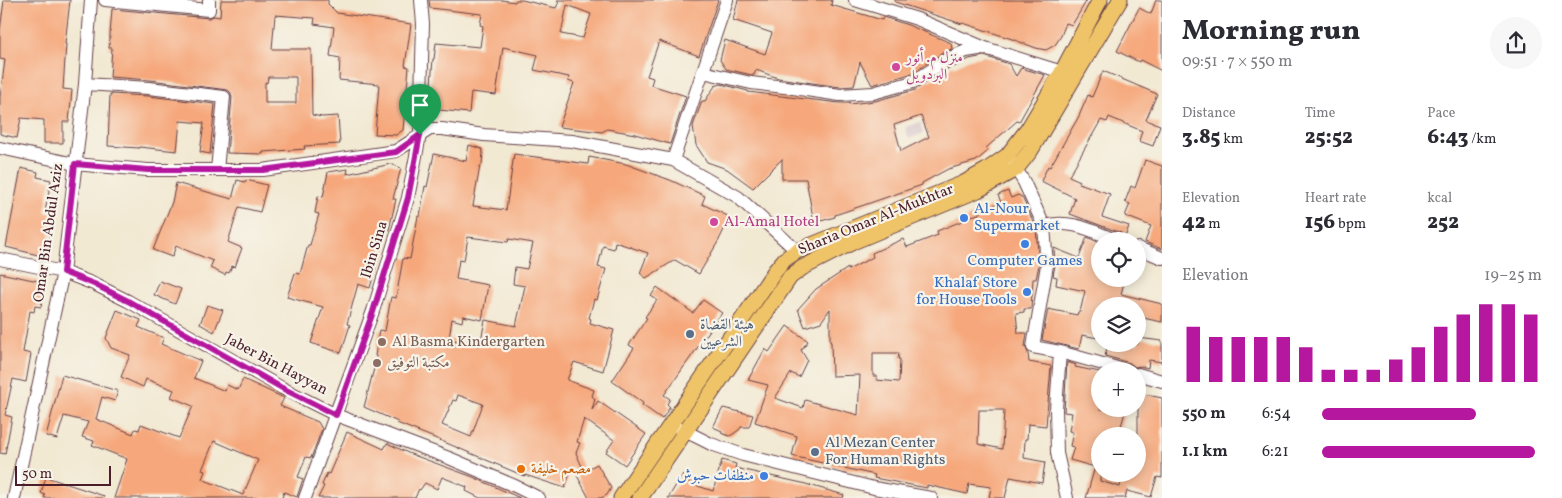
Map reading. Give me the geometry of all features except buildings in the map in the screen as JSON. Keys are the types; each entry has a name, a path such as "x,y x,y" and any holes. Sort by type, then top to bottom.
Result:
{"main road":[{"name":"Sharia Omar Al-Mukhtar","path":"621,498 785,259 797,251 964,183 1007,156 1028,129 1062,72 1100,0"},
{"name":"Sharia Omar Al-Mukhtar","path":"640,498 790,277 802,268 855,241 978,190 1016,169 1036,142 1120,0"}],"street":[{"name":"Omar Bin Abdul Aziz","path":"14,498 63,272 85,84 91,0"},
{"path":"105,0 209,10 209,0"},
{"name":"Ibin Sina","path":"305,498 373,312 408,198 420,135 421,0"},
{"path":"673,160 727,0"},
{"path":"855,0 918,19 985,48 1062,72"},
{"path":"703,72 751,83 840,95 873,93 913,82 966,51 985,48"},
{"path":"85,84 150,88 224,97 217,170"},
{"path":"0,148 75,164 148,170 263,170 396,152 430,129 572,141 673,160 738,197 797,251"},
{"path":"1007,156 1024,182 1044,226 1047,265 1033,347 1096,362"},
{"path":"1044,226 1055,222 1070,223 1094,232"},
{"path":"1146,251 1162,258"},
{"name":"Jaber Bin Hayyan","path":"0,259 63,272 94,284 128,301 282,388 336,415 450,458 539,498"},
{"path":"1060,352 1056,409 1057,453 1067,498"},
{"path":"1146,376 1162,381"},
{"path":"670,424 711,444 743,455 874,488 931,498"}],"shaded area":[{"path":"920,122 924,133 909,139 905,128"}],"place":[{"name":"منزل م. أنور البردويل","path":"896,67"},
{"name":"Al-Nour Supermarket","path":"964,218"},
{"name":"Al-Amal Hotel","path":"714,222"},
{"name":"Computer Games","path":"1025,244"},
{"name":"Khalaf Store for House Tools","path":"1027,292"},
{"name":"هيئة القضاة الشرعيين","path":"690,334"},
{"name":"Al Basma Kindergarten","path":"382,342"},
{"name":"مكتبة التوفيق","path":"377,363"},
{"name":"Al Mezan Center For Human Rights","path":"815,452"},
{"name":"مصعم خليفة","path":"521,469"},
{"name":"منظفات حبوش","path":"764,476"}],"route":[{"path":"420,135 408,198 373,312 336,415 205,346 128,301 94,284 63,272 75,164 148,170 263,170 396,152 420,135"}]}
